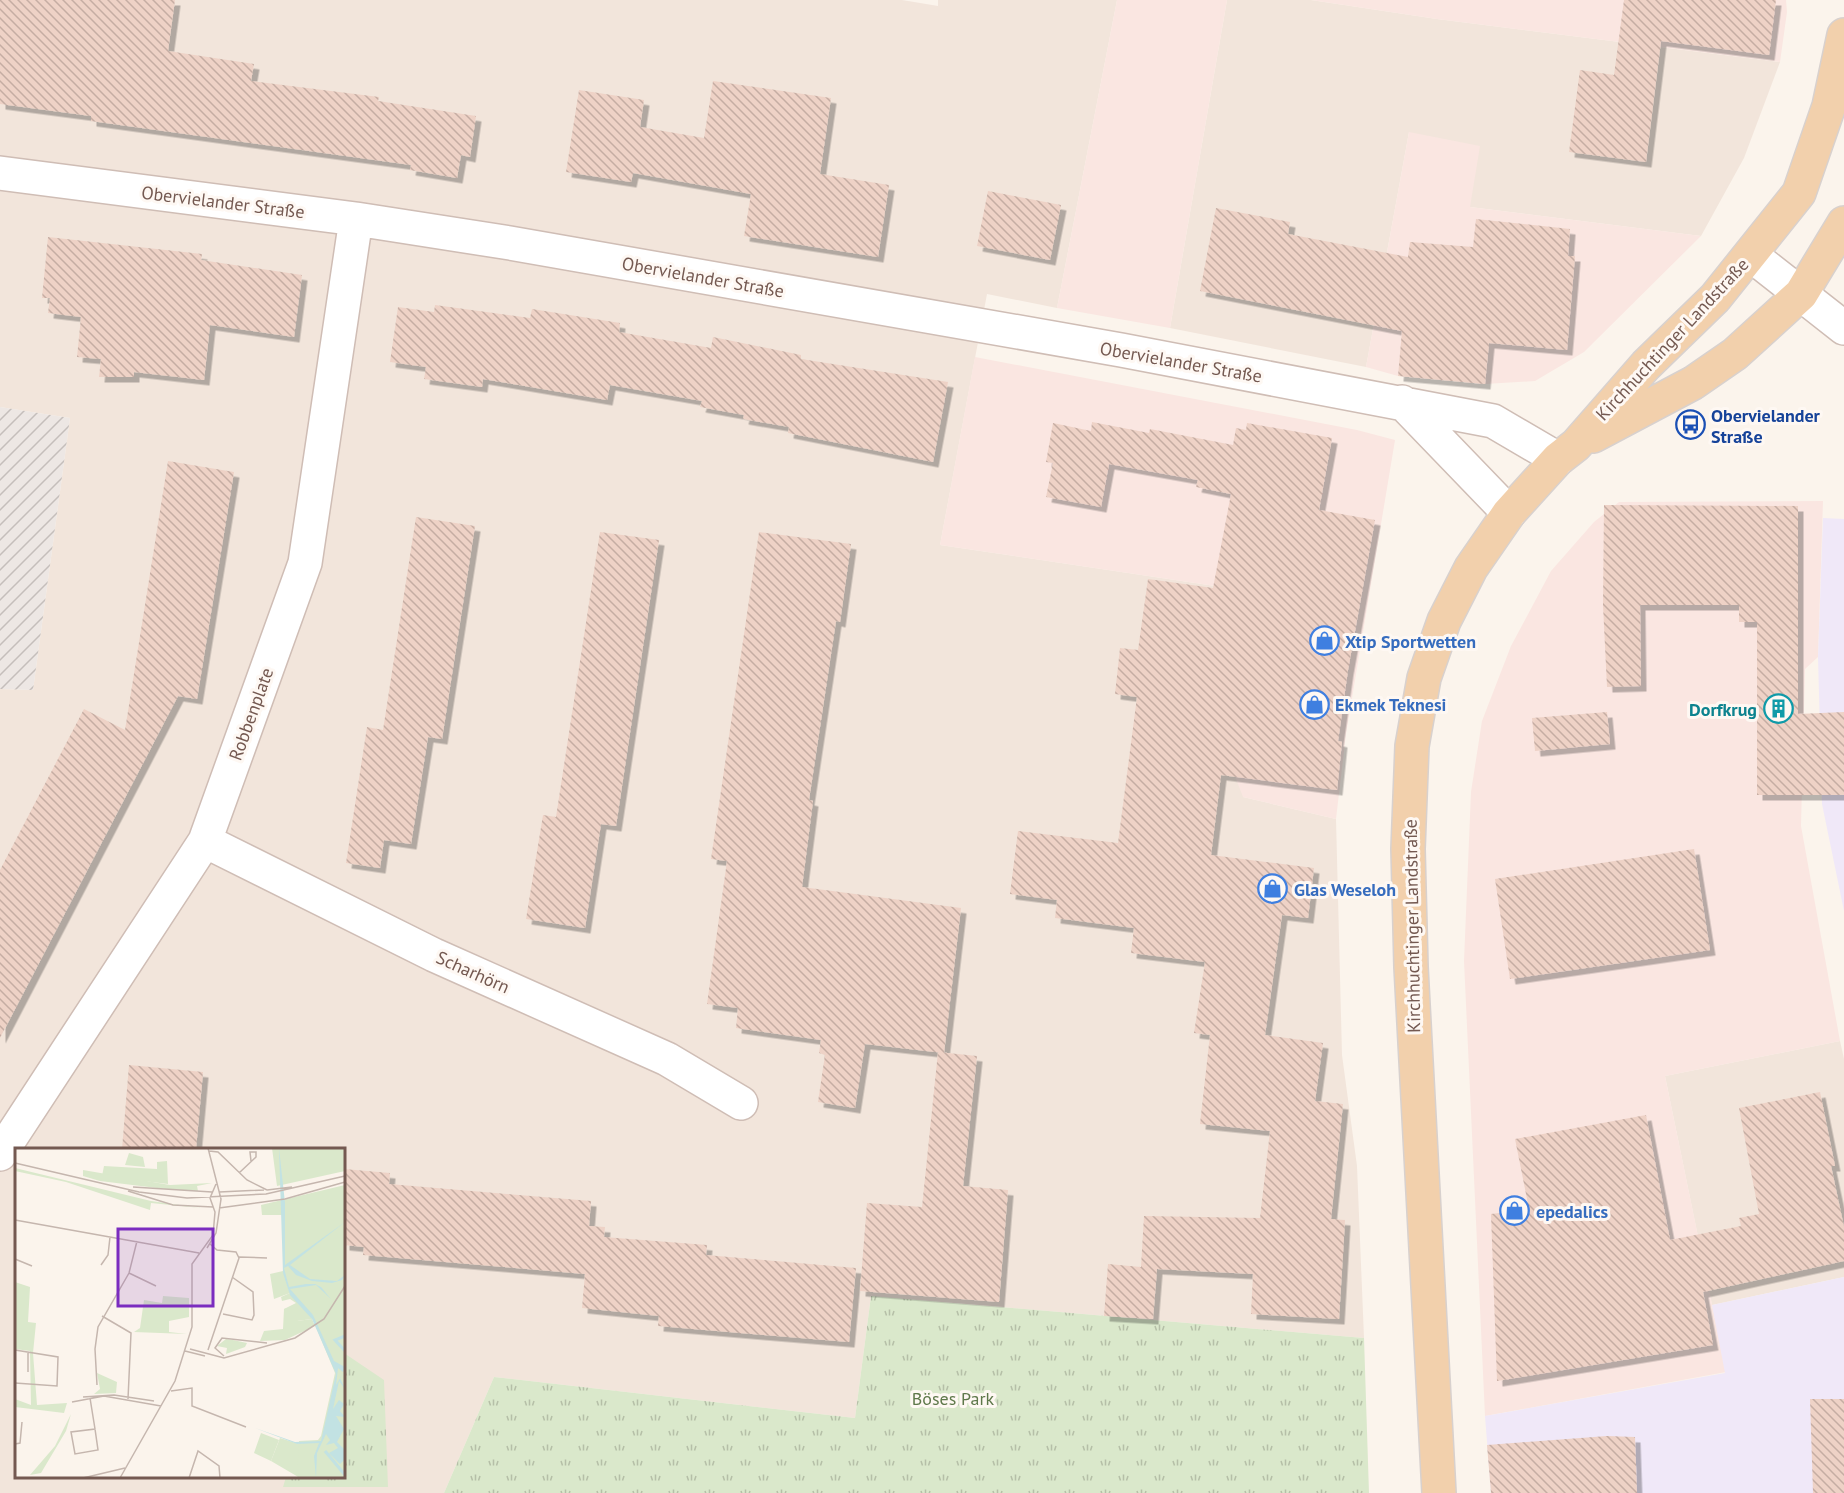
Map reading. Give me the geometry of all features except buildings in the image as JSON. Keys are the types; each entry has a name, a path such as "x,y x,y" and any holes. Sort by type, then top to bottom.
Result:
{"main road":[{"name":"Kirchhuchtinger Landstraße","path":"1439,1493 1411,967 1408,849 1412,746 1424,678 1444,621 1471,568 1509,513 1646,365 1716,298 1799,193 1829,106 1844,34"},
{"name":"Kirchhuchtinger Landstraße","path":"1567,452 1693,383 1735,354 1801,294 1844,223"}],"street":[{"name":"Obervielander Straße","path":"0,173 356,219 510,243 1402,402 1493,421 1567,452"},
{"name":"Robbenplate","path":"0,1154 205,842 305,563 356,219"},
{"path":"1751,255 1844,328"},
{"path":"1402,402 1509,513"},
{"name":"Scharhörn","path":"205,842 434,955 667,1059 741,1103"}],"shaded area":[{"path":"0,0 902,0 938,6 938,0 1117,0 1057,308 987,294 940,545 1242,590 1243,797 1336,819 1342,1055 1357,1166 1364,1338 871,1296 855,1418 494,1377 444,1493 0,1493 0,689 33,690 70,418 0,407"},
{"path":"1117,0 1227,0 1170,328 1057,308"},
{"path":"1227,0 1311,0 1437,19 1780,62 1744,158 1701,236 1470,207 1409,132 1366,367 1170,328"},
{"path":"1311,0 1786,0 1787,12 1780,62 1437,19"},
{"path":"1409,132 1480,146 1470,207 1701,236 1584,352 1535,381 1485,384 1398,376 1366,367"},
{"path":"975,357 1357,430 1395,440 1346,734 1336,819 1243,797 1219,735 1242,590 940,545"},
{"path":"0,407 70,418 33,690 0,689"},
{"path":"1823,501 1818,657 1805,669 1801,826 1840,1041 1665,1076 1726,1372 1485,1416 1464,961 1471,792 1482,721 1511,646 1551,571 1594,522 1619,502"},
{"path":"1823,518 1844,519 1844,911 1822,804 1818,657"},
{"path":"1840,1041 1844,1059 1844,1277 1712,1305 1665,1076"},
{"path":"1844,1277 1844,1493 1491,1493 1485,1416 1725,1373 1712,1305"}],"green space":[{"name":"Böses Park","path":"871,1296 1364,1338 1369,1493 444,1493 494,1377 855,1418"},
{"path":"345,1354 384,1380 388,1487 283,1487 286,1478 345,1478"}],"place":[{"name":"Obervielander Straße","path":"1690,425"},
{"name":"Xtip Sportwetten","path":"1324,641"},
{"name":"Ekmek Teknesi","path":"1314,704"},
{"name":"Dorfkrug","path":"1778,709"},
{"name":"Glas Weseloh","path":"1273,889"},
{"name":"epedalics","path":"1515,1211"}]}
